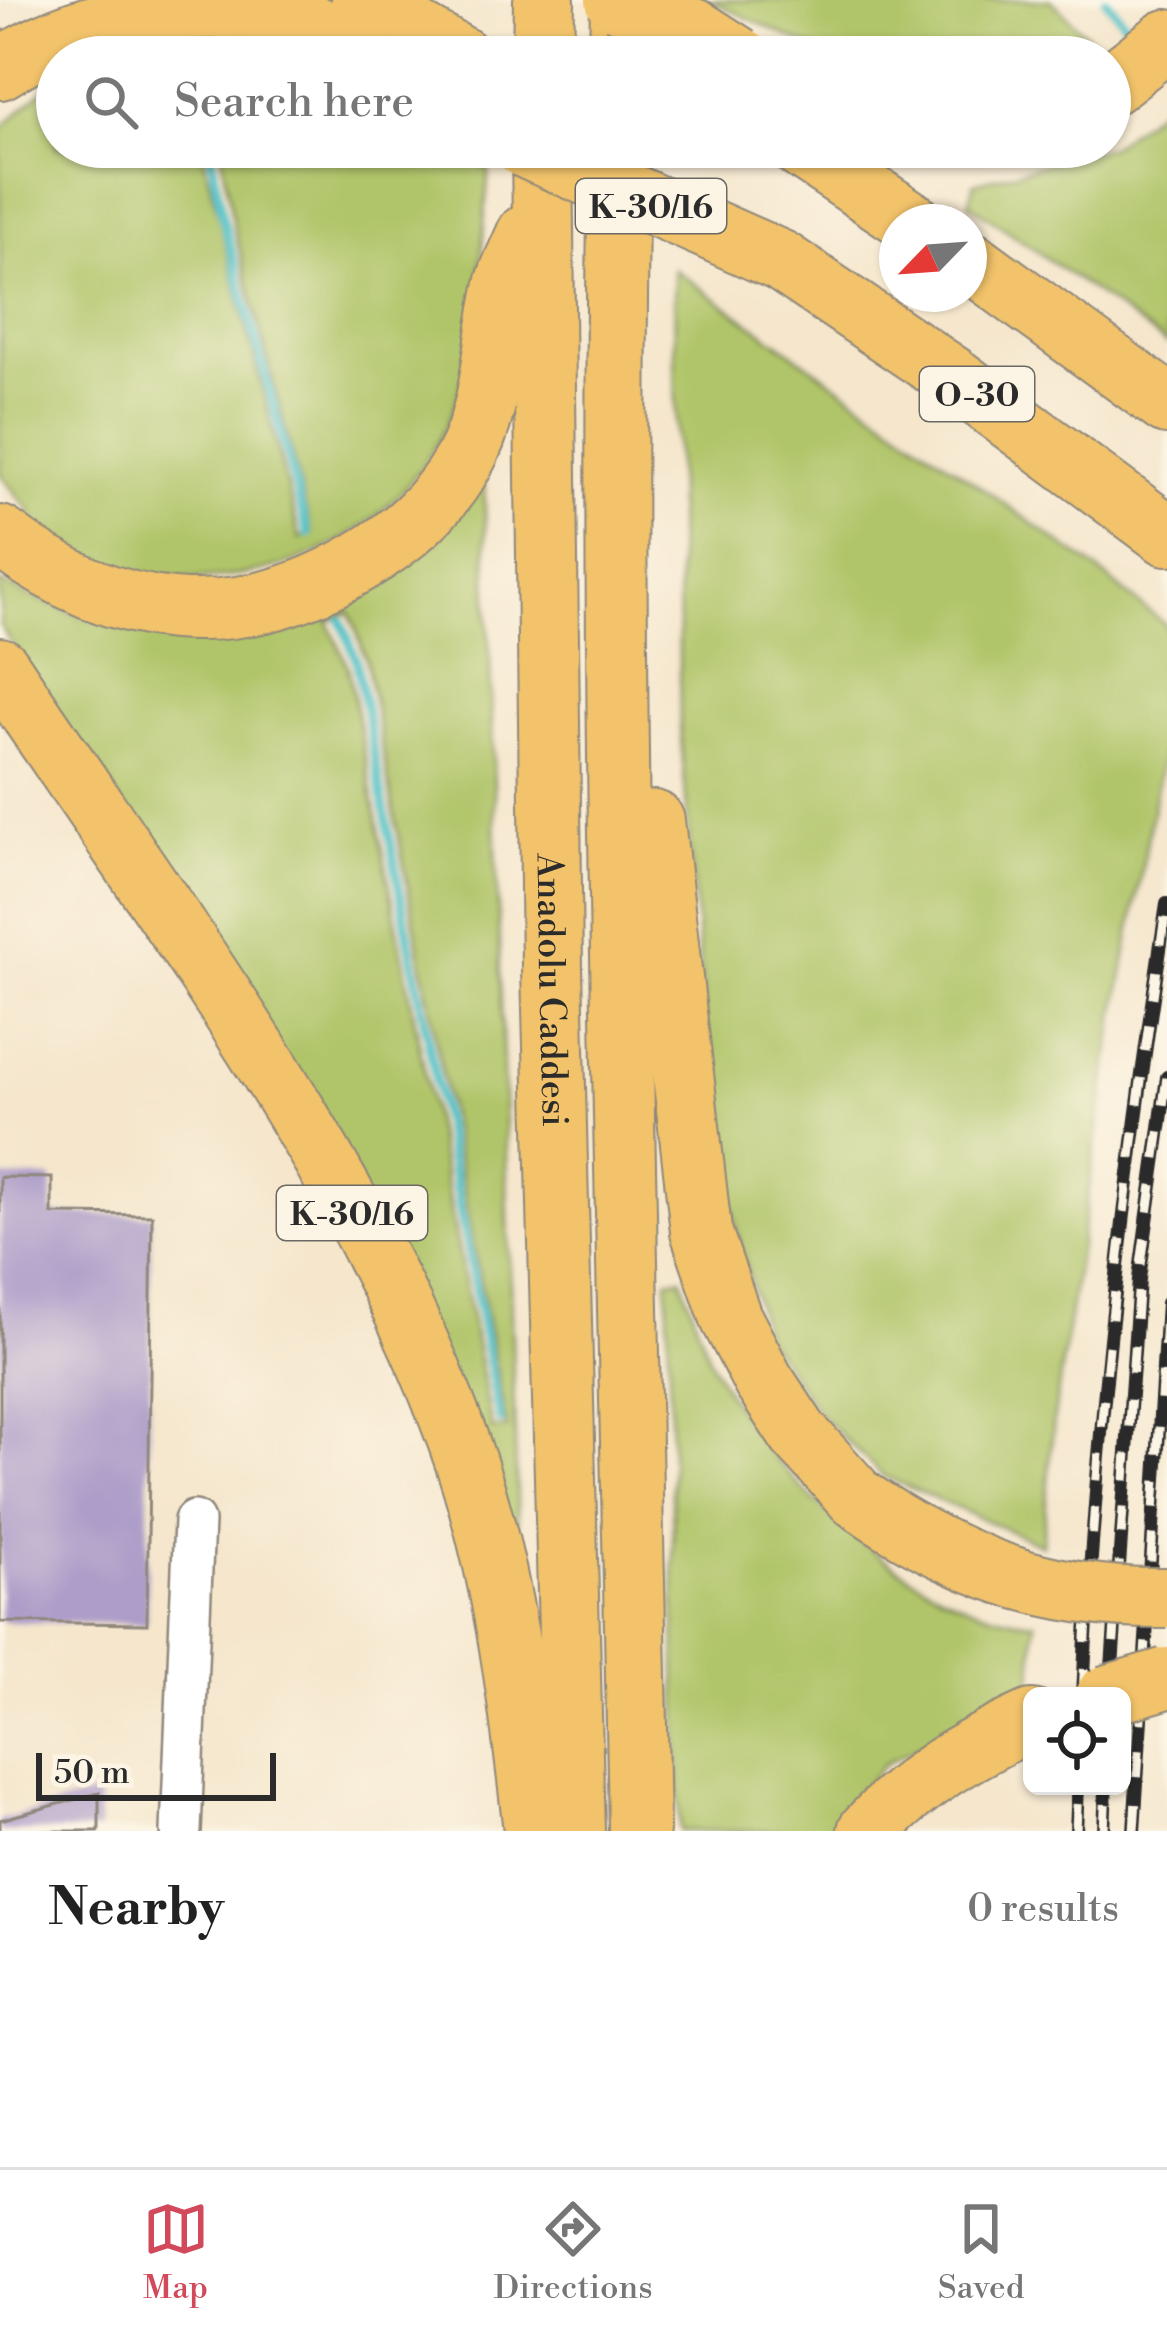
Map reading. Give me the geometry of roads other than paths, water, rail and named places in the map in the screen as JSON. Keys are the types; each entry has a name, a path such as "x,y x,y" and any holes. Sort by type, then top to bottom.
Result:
{"highway":[{"path":"361,0 424,36"},
{"path":"543,36 544,0"},
{"path":"570,0 628,36"},
{"path":"620,36 619,0 705,36"},
{"path":"55,36 77,23 128,8 202,1 287,13 328,36"},
{"path":"1131,68 1167,40"},
{"path":"0,69 36,47"},
{"name":"K-30/16","path":"0,536 68,581 120,601 229,612 317,586 389,544 432,508 478,430 505,287 535,168"},
{"name":"Anadolu Caddesi","path":"536,168 574,1831"},
{"name":"K-30/16","path":"544,168 781,261"},
{"name":"Anadolu Caddesi","path":"619,168 614,445 622,1156 640,1831"},
{"name":"O-30","path":"635,168 956,379 1167,535"},
{"path":"831,168 885,204"},
{"name":"O-30","path":"987,273 1167,404"},
{"path":"614,445 701,1231 731,1318 798,1433 857,1498 920,1540 987,1572 1073,1592 1167,1598"},
{"name":"K-30/16","path":"0,668 263,1066 381,1266 458,1439 488,1538 516,1662 534,1831"},
{"path":"1131,1689 1167,1678"},
{"path":"868,1831 904,1792 962,1752 1023,1724"}],"street":[{"path":"181,1831 194,1521"}],"waterway":[{"path":"1106,0 1137,37"},
{"path":"232,36 235,28"},
{"path":"214,168 222,216 308,534"},
{"path":"341,620 356,659 500,1421"}],"railway":[{"path":"1084,1687 1114,1299 1167,904"},
{"path":"1111,1687 1139,1279 1167,1077"},
{"path":"1134,1831 1167,1303"},
{"path":"1076,1831 1078,1795"},
{"path":"1104,1831 1106,1795"}]}
